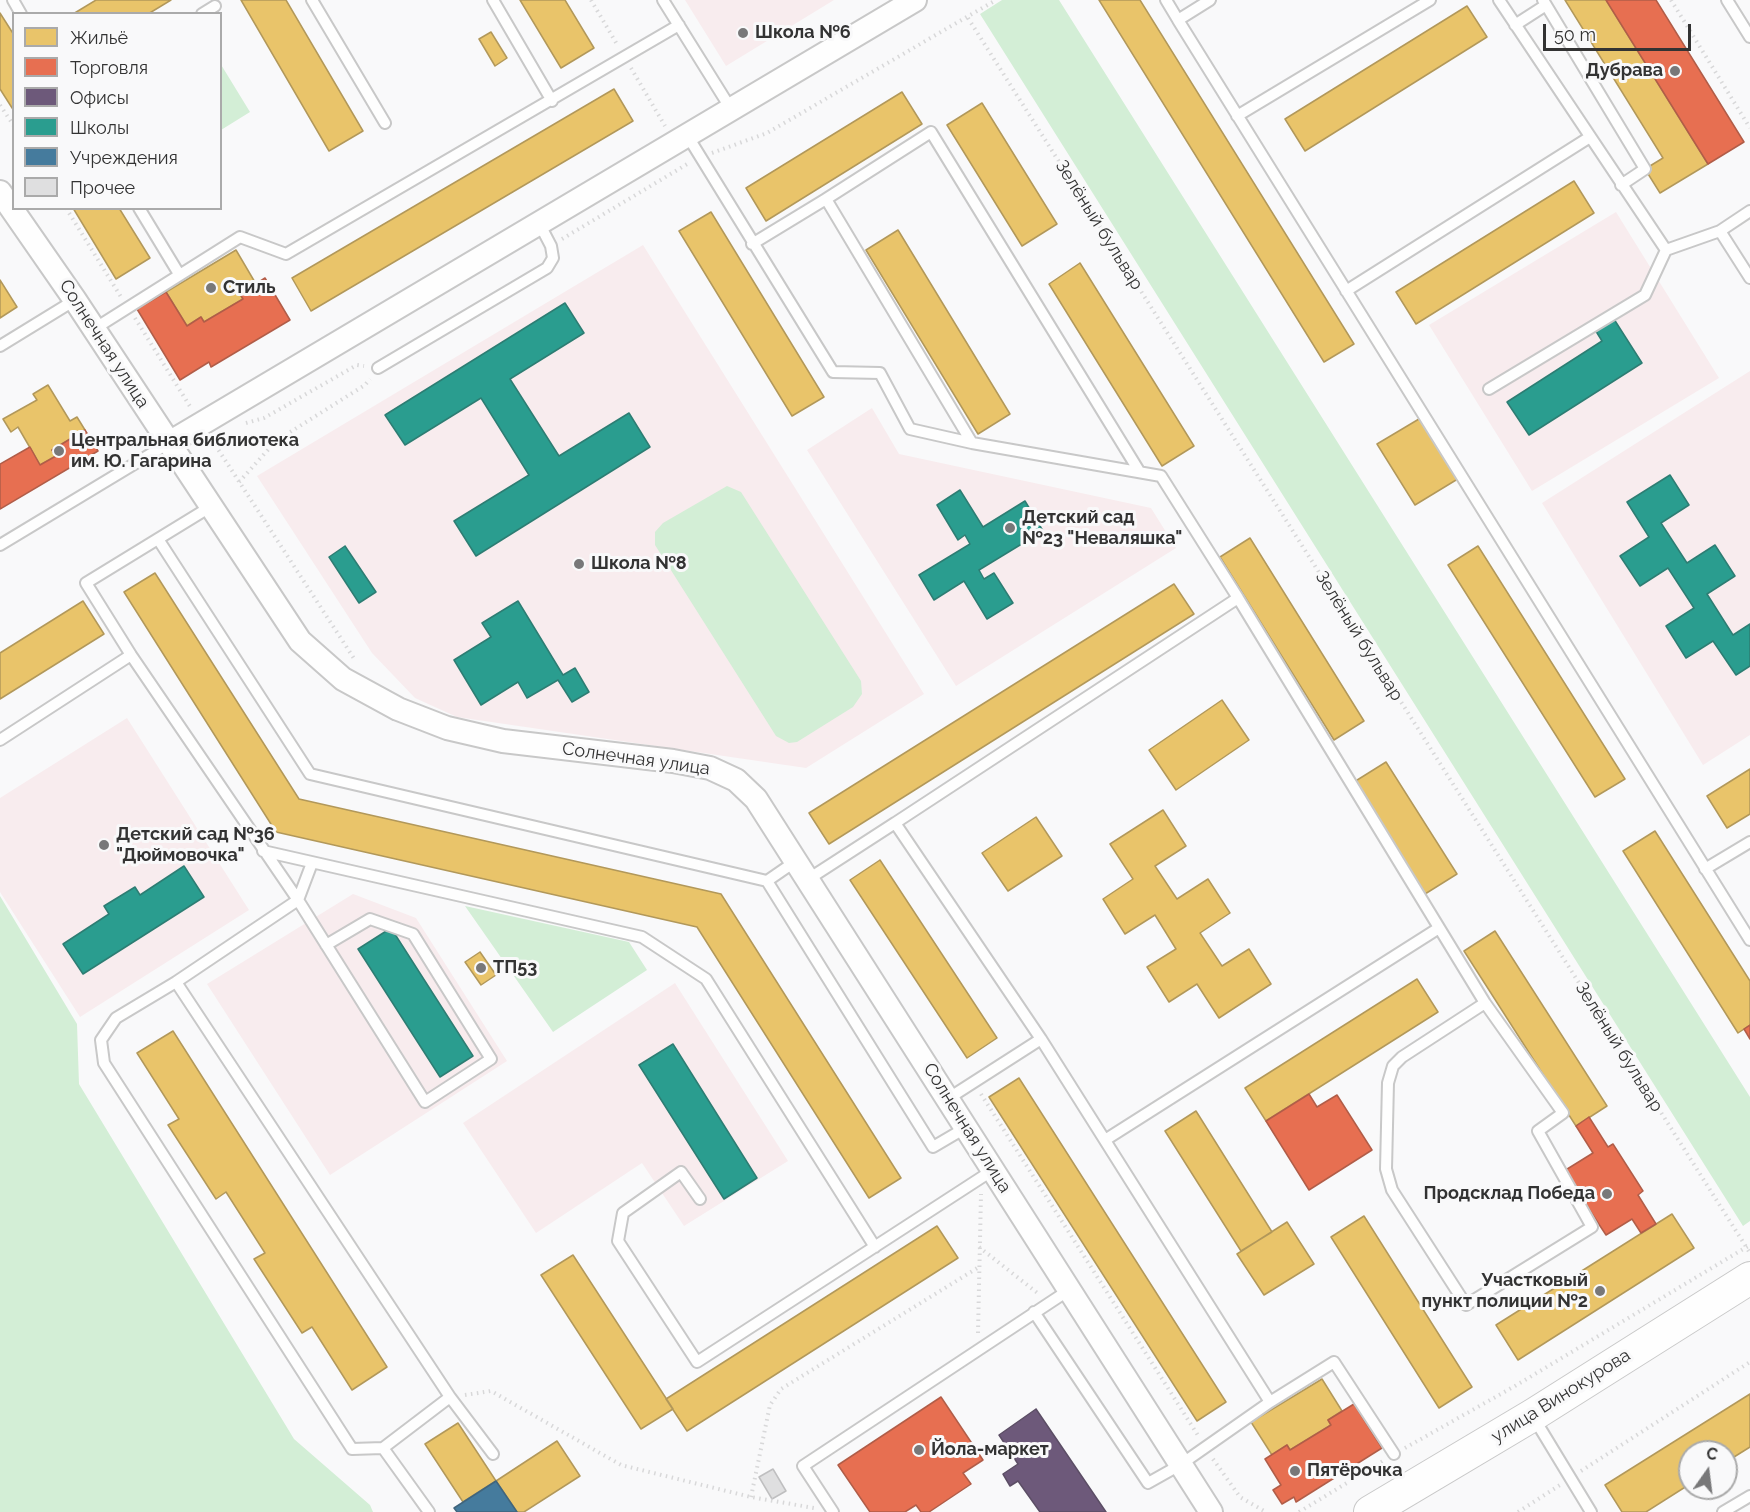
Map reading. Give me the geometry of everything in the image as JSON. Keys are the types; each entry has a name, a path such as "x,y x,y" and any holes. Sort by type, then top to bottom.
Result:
{"main road":[{"name":"улица Винокурова","path":"1403,1512 1750,1278"},
{"name":"улица Винокурова","path":"1370,1512 1537,1421 1750,1295"}],"street":[{"path":"169,443 915,0"},
{"name":"Солнечная улица","path":"0,192 12,209"},
{"name":"Солнечная улица","path":"12,210 75,300 300,641 343,679 398,709 447,728 503,741 673,761 710,768 736,780 756,799 804,869 967,1127 987,1174 1059,1296 1211,1512"}],"lane":[{"path":"312,0 385,123"},
{"path":"493,0 552,101"},
{"path":"663,0 731,109"},
{"path":"1166,0 1750,940"},
{"path":"1178,20 1210,0"},
{"path":"1237,116 1430,0"},
{"path":"1499,0 1666,250"},
{"path":"1727,0 1750,37"},
{"path":"1515,25 1544,2 1645,169 1621,185"},
{"path":"205,12 215,6"},
{"path":"94,329 240,237 286,254 679,25"},
{"path":"752,244 931,132 1139,471"},
{"path":"687,135 832,372 880,373 910,429 972,443 1161,476 1485,1003 1563,1113 1538,1131 1592,1227 1466,1305 1392,1190 1386,1169 1388,1083 1393,1066 1402,1057 1485,1003"},
{"path":"1346,291 1590,137"},
{"path":"826,198 972,443"},
{"path":"140,210 179,274"},
{"path":"1489,389 1645,295 1666,250 1720,231 1750,211"},
{"path":"378,368 547,268 553,258 551,246 539,223"},
{"path":"1720,231 1750,278"},
{"path":"0,346 75,300"},
{"path":"0,545 169,443"},
{"path":"210,507 86,583 131,655 298,900 326,945 425,1102 491,1059 413,933 370,919 326,945"},
{"path":"158,539 310,774 767,881 804,869 895,823 1238,598"},
{"path":"0,740 131,655"},
{"path":"895,823 1041,1039 1270,1402"},
{"path":"1705,869 1750,842"},
{"path":"263,851 642,937 706,979 875,1247"},
{"path":"312,863 298,900 176,982 116,1018 101,1040 104,1063 352,1449 383,1448 450,1397"},
{"path":"767,881 933,1147 967,1127"},
{"path":"1105,1140 1438,928"},
{"path":"176,982 450,1397 493,1454"},
{"path":"949,1098 1041,1039"},
{"path":"700,1199 681,1172 623,1213 618,1241 697,1362 987,1174"},
{"path":"833,1512 803,1466 1059,1296"},
{"path":"1034,1312 1148,1483 1180,1465 1270,1402 1334,1362 1394,1454"},
{"path":"1537,1421 1592,1512"},
{"path":"383,1448 429,1512"},
{"path":"1724,1512 1750,1496"}],"path":[{"path":"551,246 700,157 767,133 996,0"},
{"path":"1671,0 1750,128"},
{"name":"Зелёный бульвар","path":"968,18 1748,1246 1750,1254"},
{"path":"0,105 12,123"},
{"path":"239,482 276,441 365,385 378,368 357,365 264,418 242,424"},
{"path":"973,1083 1205,1448 1240,1497 1266,1512"},
{"path":"977,1350 980,1247 987,1174"},
{"path":"1299,1512 1748,1246"},
{"path":"980,1247 1059,1296"},
{"path":"752,1497 770,1405 781,1389 979,1267"},
{"path":"1518,1512 1750,1362"},
{"path":"450,1397 491,1391 621,1465 752,1497 833,1512"}],"shaded area":[{"name":"Школа №6","path":"685,0 834,0 726,66"},
{"path":"1616,212 1719,378 1532,491 1429,325"},
{"name":"Школа №8","path":"643,245 924,694 806,768 457,717 415,698 372,653 257,476"},
{"path":"1750,371 1750,735 1703,765 1542,503"},
{"name":"Детский сад №23 \"Неваляшка\"","path":"872,408 899,454 1151,508 1176,548 956,686 807,450"},
{"name":"Детский сад №36 \"Дюймовочка\"","path":"127,718 249,910 80,1017 0,892 0,798"},
{"path":"353,894 416,918 507,1061 330,1175 207,984"},
{"path":"675,983 788,1161 684,1226 642,1163 536,1233 463,1123"}],"green space":[{"path":"1002,0 1059,0 1750,1097 1750,1221 1743,1226 980,14"},
{"path":"222,66 250,112 222,129"},
{"path":"727,486 741,492 861,681 862,694 853,707 797,742 789,743 776,736 655,545 655,532 663,523"},
{"path":"0,896 77,1024 79,1084 294,1439 370,1505 373,1512 0,1512"},
{"path":"465,906 629,942 647,970 553,1032"}],"building: Жильё":[{"path":"96,0 171,0 151,12 76,12"},
{"path":"241,0 286,0 363,131 329,151"},
{"path":"520,0 565,0 594,48 561,68"},
{"path":"1099,0 1140,0 1354,344 1324,362"},
{"path":"1565,0 1606,0 1708,164 1660,193 1645,169 1663,158"},
{"path":"1467,6 1487,37 1305,151 1285,119"},
{"path":"0,13 12,32 12,108 0,89"},
{"path":"491,32 507,58 495,66 479,39"},
{"path":"614,89 633,121 311,311 292,278"},
{"path":"902,92 922,124 766,221 746,188"},
{"path":"982,103 1057,224 1022,246 947,125"},
{"path":"1574,181 1594,213 1416,324 1396,292"},
{"path":"74,210 120,210 150,258 116,279"},
{"path":"711,212 824,397 792,416 679,231"},
{"path":"898,230 1010,414 978,434 866,250"},
{"name":"Стиль","path":"236,250 256,284 240,294 243,299 204,322 201,317 187,326 166,292"},
{"path":"1080,263 1194,446 1162,466 1049,284"},
{"path":"0,280 17,307 0,318"},
{"path":"48,385 70,421 77,417 85,430 52,450 56,456 40,465 18,427 11,432 3,419 37,400 33,394"},
{"path":"1424,416 1461,477 1415,505 1377,444"},
{"path":"1250,538 1364,721 1334,740 1220,557"},
{"path":"1478,546 1625,779 1595,797 1448,565"},
{"path":"155,573 299,799 721,894 901,1178 869,1198 697,927 276,832 124,592"},
{"path":"1174,584 1194,614 829,844 809,813"},
{"path":"83,601 104,634 0,699 0,653"},
{"path":"1222,700 1249,740 1176,790 1149,750"},
{"path":"1386,762 1457,874 1425,894 1354,782"},
{"path":"1750,769 1750,814 1727,828 1707,796"},
{"path":"1163,810 1186,846 1155,866 1177,899 1208,879 1230,913 1200,933 1222,966 1249,949 1271,984 1219,1018 1197,984 1169,1002 1147,967 1176,949 1155,915 1125,934 1103,899 1133,879 1110,844"},
{"path":"1036,817 1062,856 1008,891 982,853"},
{"path":"1655,831 1750,981 1750,1025 1738,1033 1623,851"},
{"path":"880,860 997,1038 967,1058 850,880"},
{"path":"1495,931 1607,1106 1576,1126 1464,951"},
{"name":"ТП53","path":"480,952 496,975 481,985 465,962"},
{"path":"1417,979 1438,1012 1266,1121 1245,1088"},
{"path":"173,1031 387,1367 352,1390 312,1327 302,1333 254,1259 265,1253 226,1192 216,1199 168,1125 179,1119 137,1053"},
{"path":"1019,1078 1226,1402 1197,1421 989,1097"},
{"path":"1196,1111 1272,1232 1241,1251 1165,1131"},
{"path":"1672,1214 1694,1248 1518,1360 1496,1325"},
{"path":"1364,1216 1472,1387 1439,1408 1331,1237"},
{"path":"1287,1222 1314,1264 1264,1295 1237,1254"},
{"path":"937,1226 958,1258 687,1431 666,1399"},
{"path":"573,1255 673,1409 641,1429 541,1275"},
{"path":"1322,1379 1342,1411 1328,1420 1331,1425 1290,1450 1287,1445 1272,1455 1251,1422"},
{"path":"1750,1394 1750,1447 1738,1454 1738,1440 1678,1440 1678,1492 1646,1512 1622,1512 1605,1485"},
{"path":"458,1423 496,1481 463,1502 425,1444"},
{"path":"557,1441 580,1476 524,1512 517,1512 496,1481"}],"building: Торговля":[{"name":"Дубрава","path":"1606,0 1656,0 1744,142 1708,164"},
{"path":"265,278 290,320 211,367 209,362 180,380 137,309 166,292 187,326 201,317 204,322 243,299 240,294"},
{"path":"85,430 98,451 0,509 0,464 30,447 40,465 56,456 52,450"},
{"path":"1750,1025 1750,1039 1744,1029"},
{"path":"1309,1094 1317,1107 1337,1095 1372,1150 1309,1190 1266,1121"},
{"path":"1589,1117 1608,1147 1613,1144 1643,1191 1638,1195 1656,1224 1641,1233 1632,1219 1606,1235 1564,1171 1593,1153 1576,1126"},
{"path":"941,1397 983,1460 963,1473 971,1484 929,1512 921,1512 916,1505 905,1512 870,1512 838,1465"},
{"path":"1354,1404 1382,1448 1296,1502 1294,1497 1282,1504 1273,1490 1281,1485 1265,1459 1287,1445 1290,1450 1331,1425 1328,1420"}],"building: Офисы":[{"path":"1036,1409 1106,1512 1040,1512 1018,1481 1010,1486 1003,1474 1018,1464 999,1435"}],"building: Школы":[{"path":"565,303 584,333 510,379 559,456 629,413 650,447 476,556 454,521 529,475 481,398 405,445 385,415"},
{"path":"1612,316 1642,363 1529,435 1507,402 1602,341 1594,328"},
{"path":"1670,475 1689,505 1661,523 1687,563 1715,545 1735,576 1707,594 1733,635 1750,624 1750,666 1736,675 1713,641 1686,658 1666,626 1694,608 1668,568 1640,586 1620,556 1649,537 1627,502"},
{"path":"960,490 983,527 1025,501 1043,531 979,570 984,579 994,573 1013,603 987,619 964,581 934,600 919,575 970,544 965,535 958,540 937,505"},
{"path":"345,546 376,592 359,603 329,557"},
{"path":"518,601 563,675 575,668 589,692 572,702 558,680 527,698 518,682 481,705 454,660 491,637 482,623"},
{"path":"184,866 204,897 83,974 63,944 109,914 104,906 135,887 140,895"},
{"path":"391,928 473,1056 440,1077 358,949"},
{"path":"673,1044 757,1178 724,1199 639,1065"}],"building: Учреждения":[{"path":"496,1481 517,1512 457,1512 454,1508"}],"building: Прочее":[{"path":"773,1469 786,1491 772,1499 759,1477"}],"place":[{"name":"Школа №6","path":"743,33"},
{"name":"Дубрава","path":"1675,71"},
{"name":"Стиль","path":"211,288"},
{"name":"Центральная библиотека им. Ю. Гагарина","path":"59,451"},
{"name":"Детский сад №23 \"Неваляшка\"","path":"1010,528"},
{"name":"Школа №8","path":"579,564"},
{"name":"Детский сад №36 \"Дюймовочка\"","path":"104,845"},
{"name":"ТП53","path":"481,968"},
{"name":"Продсклад Победа","path":"1607,1194"},
{"name":"Участковый пункт полиции №2","path":"1600,1291"},
{"name":"Йола-маркет","path":"919,1450"},
{"name":"Пятёрочка","path":"1295,1471"}]}
